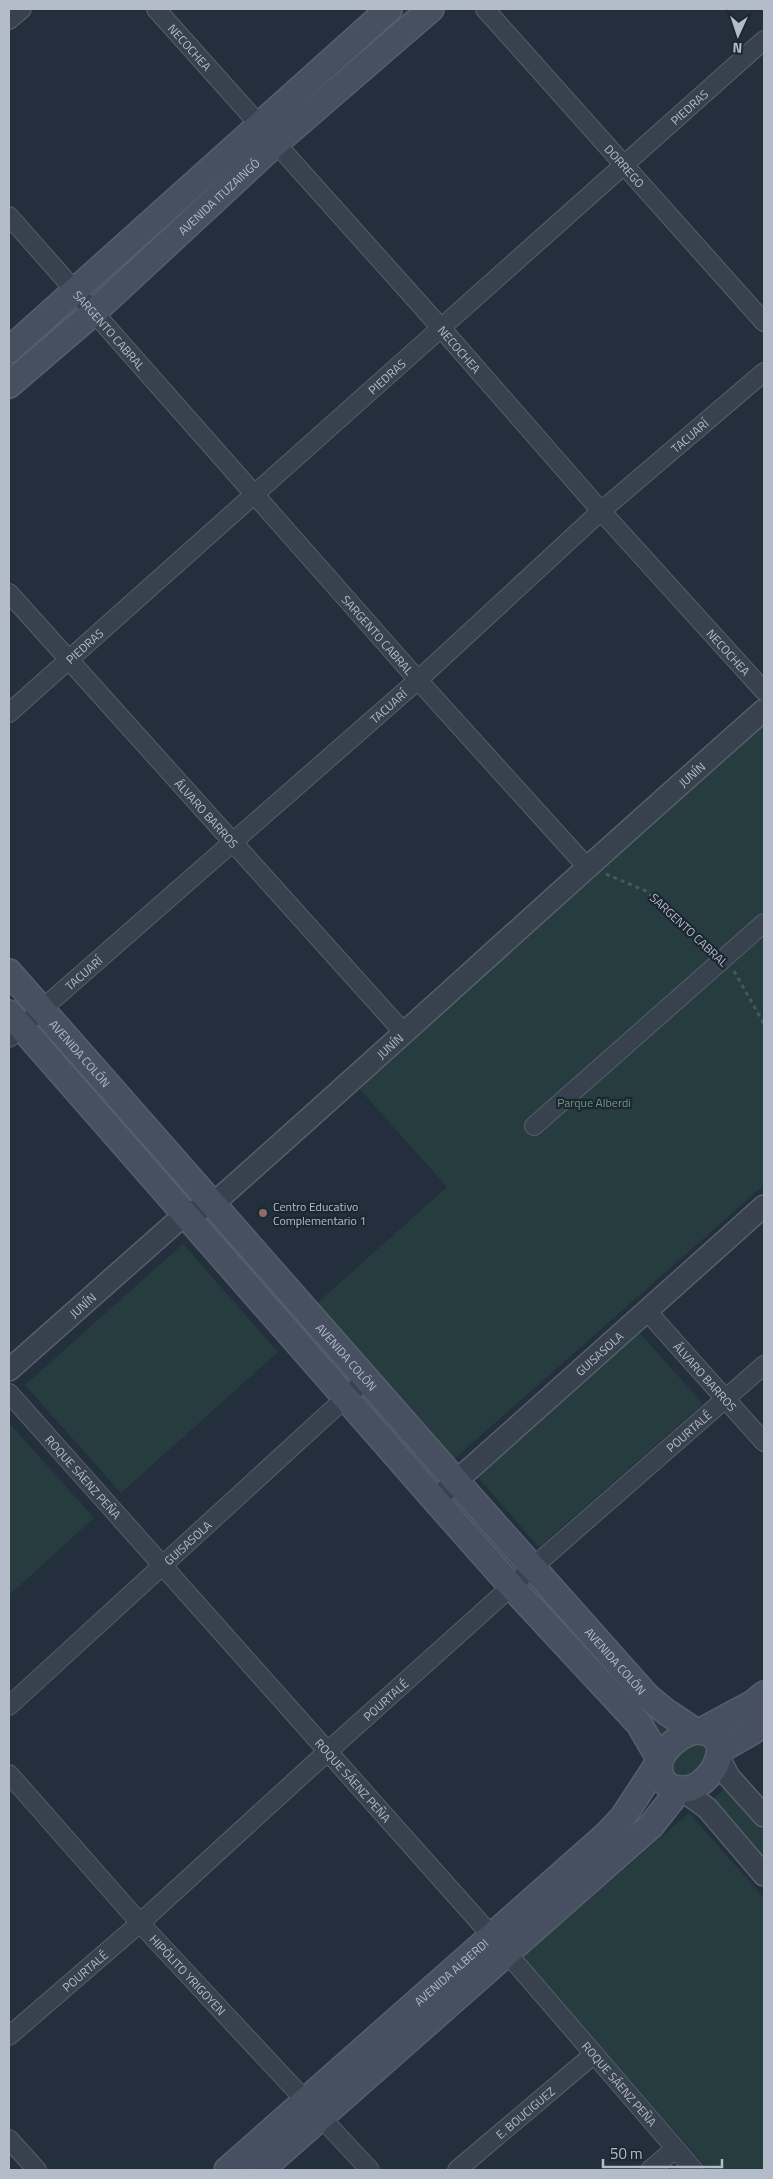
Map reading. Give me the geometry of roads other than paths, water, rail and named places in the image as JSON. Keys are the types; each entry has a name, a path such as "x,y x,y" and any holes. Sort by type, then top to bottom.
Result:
{"main road":[{"name":"AVENIDA ITUZAINGÓ","path":"9,350 389,9"},
{"name":"AVENIDA ITUZAINGÓ","path":"9,385 93,313 276,143 432,9"},
{"name":"AVENIDA COLÓN","path":"9,972 647,1696 665,1711 698,1731"},
{"name":"AVENIDA COLÓN","path":"13,1026 184,1215 512,1587 639,1724 659,1761"},
{"path":"698,1731 712,1734 716,1739 720,1754 715,1768 708,1776 691,1788 681,1789 666,1784 659,1770 659,1761 671,1745 686,1733 698,1731 753,1703 764,1694"},
{"path":"720,1754 764,1722"},
{"name":"AVENIDA ALBERDI","path":"499,1944 623,1817 659,1761"},
{"name":"AVENIDA ALBERDI","path":"228,2170 313,2109 499,1944 651,1826 681,1789"},
{"name":"AVENIDA ALBERDI","path":"261,2170 313,2109"}],"street":[{"path":"9,20 22,9"},
{"name":"NECOCHEA","path":"156,9 442,329 601,511 764,691"},
{"name":"DORREGO","path":"485,9 764,322"},
{"name":"PIEDRAS","path":"9,713 764,40"},
{"name":"SARGENTO CABRAL","path":"9,216 418,680 587,867"},
{"name":"TACUARÍ","path":"13,1026 42,1009 418,680 601,511 764,372"},
{"name":"ÁLVARO BARROS","path":"9,593 67,660 233,841 405,1034"},
{"name":"JUNÍN","path":"9,1370 184,1215 212,1204 405,1034 587,867 764,710"},
{"path":"534,1126 764,922"},
{"name":"GUISASOLA","path":"435,1500 764,1206"},
{"name":"ÁLVARO BARROS","path":"646,1310 764,1442"},
{"name":"POURTALÉ","path":"9,2036 140,1923 533,1567 764,1365"},
{"name":"GUISASOLA","path":"9,1706 366,1379"},
{"name":"ROQUE SÁENZ PEÑA","path":"9,1393 499,1944 694,2170"},
{"path":"720,1754 728,1778 764,1816"},
{"name":"HIPÓLITO YRIGOYEN","path":"9,1774 140,1923 370,2170"},
{"path":"681,1789 706,1808 764,1875"},
{"name":"E. BOUCIGUEZ","path":"457,2170 593,2054"},
{"path":"9,2140 37,2170"},
{"path":"650,2170 675,2149"}],"place":[{"name":"Centro Educativo Complementario 1","path":"263,1213"}],"park label":[{"name":"Parque Alberdi","path":"594,1102"}]}
